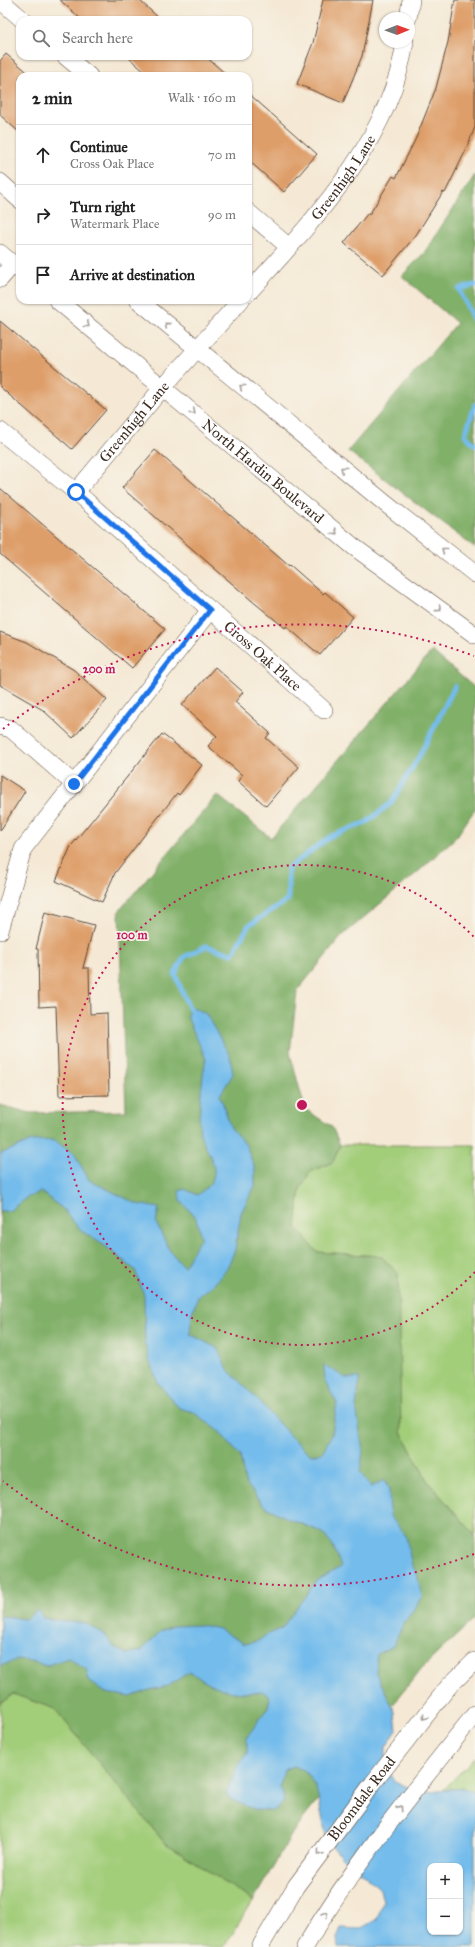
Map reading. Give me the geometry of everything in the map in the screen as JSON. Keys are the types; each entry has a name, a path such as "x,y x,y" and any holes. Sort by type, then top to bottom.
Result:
{"street":[{"path":"0,0 18,16"},
{"path":"409,12 411,0"},
{"name":"Greenhigh Lane","path":"252,289 327,202 371,139 401,68 404,48"},
{"path":"70,60 84,72"},
{"path":"0,182 16,196"},
{"path":"252,215 289,247"},
{"path":"0,253 16,266"},
{"path":"0,279 16,268"},
{"name":"North Hardin Boulevard","path":"62,304 354,547 475,635"},
{"path":"143,304 196,350 475,574"},
{"name":"Greenhigh Lane","path":"76,492 163,387 237,304"},
{"name":"Cross Oak Place","path":"0,430 76,492 324,710"},
{"path":"0,931 23,849 210,610"},
{"path":"0,726 11,729 74,784"},
{"name":"Bloomdale Road","path":"260,1947 296,1886 373,1783 449,1686 475,1661"},
{"path":"305,1947 330,1905 404,1803 475,1714"}],"green space":[{"path":"475,175 475,548 348,451 457,323 402,276 424,253"},
{"path":"432,651 475,688 475,809 457,836 419,871 342,936 297,991 290,1053 305,1109 332,1127 340,1145 333,1162 310,1172 300,1189 296,1227 317,1252 381,1256 398,1273 401,1432 428,1482 475,1535 475,1618 421,1669 293,1832 253,1901 163,1841 55,1709 13,1694 0,1704 0,1105 30,1113 126,1111 119,911 217,795 271,838"},
{"path":"340,1145 475,1145 475,1535 428,1482 401,1432 399,1367 381,1256 317,1252 296,1227 300,1189 310,1172 333,1162"},
{"path":"13,1694 55,1709 163,1841 253,1901 224,1947 0,1947 0,1704"},
{"path":"475,1757 475,1793 464,1788 443,1790"}],"water":[{"path":"188,1005 206,1014 230,1056 233,1074 220,1095 231,1128 246,1145 255,1169 255,1186 241,1213 235,1250 226,1270 214,1284 198,1297 192,1313 190,1334 217,1348 228,1370 257,1399 293,1439 311,1455 322,1453 332,1434 337,1403 325,1382 324,1365 346,1378 360,1378 356,1406 363,1452 360,1472 371,1487 384,1480 389,1489 390,1516 406,1536 412,1566 417,1573 422,1598 404,1623 393,1646 377,1654 376,1673 395,1712 397,1730 386,1747 386,1767 395,1781 420,1793 464,1788 475,1793 475,1947 338,1947 337,1938 341,1928 360,1929 377,1919 383,1902 380,1889 363,1873 353,1869 327,1841 316,1787 304,1770 293,1766 284,1770 280,1787 284,1802 273,1811 248,1807 230,1798 226,1794 235,1771 247,1753 247,1737 268,1707 270,1697 262,1691 251,1693 232,1692 216,1686 189,1672 168,1686 149,1690 131,1697 106,1693 89,1681 86,1669 68,1658 46,1666 32,1661 16,1660 0,1666 0,1618 3,1616 25,1619 38,1610 43,1618 87,1624 105,1635 114,1647 125,1654 141,1651 160,1632 172,1626 201,1625 219,1629 245,1644 258,1641 266,1635 281,1629 317,1580 341,1567 334,1548 322,1532 289,1519 264,1506 245,1482 240,1456 218,1430 193,1412 179,1408 158,1383 149,1360 145,1341 144,1295 135,1270 105,1246 80,1230 63,1209 41,1192 26,1198 9,1211 0,1211 0,1154 32,1141 52,1140 74,1153 89,1180 137,1204 159,1208 156,1223 170,1251 184,1267 201,1237 196,1218 180,1200 179,1191 185,1189 197,1195 210,1184 214,1173 212,1160 200,1134 201,1096 206,1059 188,1019"}],"building":[{"path":"60,0 139,0 157,16 78,16"},
{"path":"323,0 373,0 362,56 343,103 297,84 313,43"},
{"path":"455,0 475,0 475,127 466,150 445,193 443,192 416,235 383,275 344,243 368,213 369,215 393,176 396,178 416,138 436,88 448,42"},
{"path":"6,54 27,72 16,72 16,129 0,115 0,61"},
{"path":"131,60 210,60 223,72 145,72"},
{"path":"252,97 317,154 284,192 252,164"},
{"path":"0,321 106,410 72,449 0,387"},
{"path":"155,450 289,566 290,565 323,594 325,592 353,617 320,655 286,626 285,628 251,600 122,488"},
{"path":"0,488 165,629 132,668 0,554"},
{"path":"0,632 27,642 74,670 107,700 73,738 43,710 0,685"},
{"path":"215,667 243,692 235,702 270,733 266,738 299,767 266,806 238,781 242,775 208,746 217,736 182,705"},
{"path":"162,734 202,765 179,795 177,793 115,873 102,902 56,881 71,846"},
{"path":"0,775 25,791 0,831"},
{"path":"45,912 94,925 83,968 89,968 90,1014 107,1013 109,1095 59,1096 56,1006 39,1007 38,949 36,949"}],"waterway":[{"path":"475,285 459,289 475,323"},
{"path":"475,405 465,435 475,445"},
{"path":"190,1010 175,974 184,957 206,946 232,954 249,925 288,900 288,868 331,836 367,822 391,803 420,755 455,686"}],"route":[{"path":"74,784 210,610 76,492"}]}
